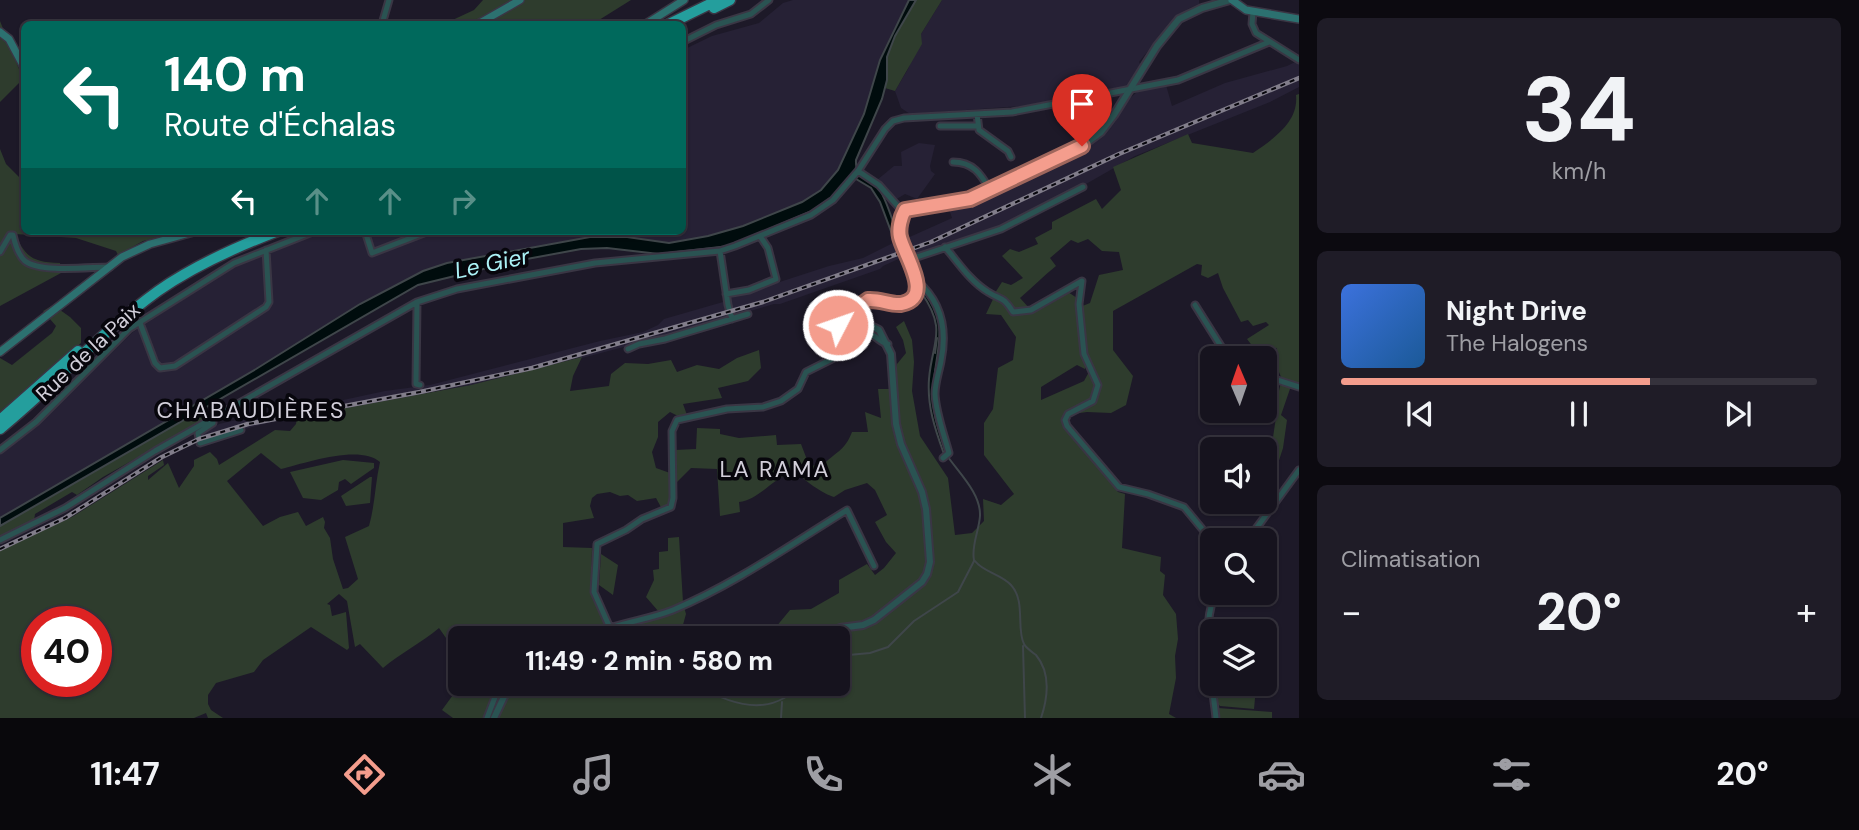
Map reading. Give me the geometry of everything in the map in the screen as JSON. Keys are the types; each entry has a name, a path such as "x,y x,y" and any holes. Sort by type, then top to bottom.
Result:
{"highway":[{"path":"675,21 718,0"},
{"path":"686,22 730,0"},
{"path":"0,420 131,304 157,285 210,254 252,235"},
{"path":"0,429 36,400 134,309 160,290 215,258 269,235"}],"main road":[{"path":"483,21 520,0"},
{"path":"651,21 684,0"},
{"path":"1231,0 1246,10 1299,19"},
{"path":"0,32 9,39 21,61"},
{"path":"0,352 136,249 183,235"}],"street":[{"path":"383,21 389,0"},
{"path":"943,458 949,453 936,406 935,391 944,334 942,321 929,291 918,281 908,260 899,234 903,212 958,202 990,190 1082,146 1101,132 1114,116 1157,46 1179,19 1202,8 1231,0"},
{"path":"686,40 716,25 751,14 767,1"},
{"path":"1254,12 1253,26 1256,33 1299,60"},
{"path":"0,540 65,508 125,468 417,302 457,289 595,263 720,251 811,215 833,200 853,178 893,121 904,118 1012,112 1178,80 1269,42"},
{"path":"977,114 979,130 1008,151 1011,157"},
{"path":"940,126 977,126"},
{"path":"953,162 974,167 990,190"},
{"path":"858,171 879,186 903,212"},
{"path":"908,260 1001,229 1083,187"},
{"path":"0,252 3,244 13,235 18,251 25,261 37,267 110,267"},
{"name":"Rue de la Paix","path":"0,450 36,422 122,337 140,323 234,263 305,235"},
{"path":"366,235 372,253 419,235"},
{"path":"726,294 749,290 776,279 768,248 760,236"},
{"path":"945,247 964,270 988,292 1006,300 1013,312 1031,310 1082,281 1079,304 1084,354 1098,385 1093,401 1068,414 1065,420 1067,426 1119,487 1184,507 1201,528"},
{"path":"140,323 155,363 160,368 175,366 266,307 269,302 266,250"},
{"path":"720,251 732,319"},
{"path":"850,627 874,620 917,586 929,570 930,540 922,492 898,433 894,409 893,361 888,344 875,327 862,325 843,335 839,333 838,325 843,318 868,300 896,304 910,300 917,290 918,281"},
{"path":"417,302 416,384 420,385"},
{"path":"1195,305 1221,346"},
{"path":"628,349 748,314"},
{"path":"609,626 594,592 597,544 642,519 671,507 672,431 677,420 727,409 763,407 781,401 798,389 808,370 836,358 855,345 864,334 873,335 883,344 888,344"},
{"path":"1278,380 1299,387"},
{"path":"213,418 214,423 198,433 200,443 241,430"},
{"path":"1257,528 1299,470"},
{"path":"617,626 669,611 705,595 784,551 847,510 874,566"},
{"path":"487,718 495,696"},
{"path":"494,718 503,696"},
{"path":"1214,696 1216,718"}],"shaded area":[{"path":"793,0 909,0 880,60 864,114 838,170 821,190 802,202 743,226 708,236 669,243 627,237 590,237 423,271 360,304 256,369 0,518 0,453 28,433 133,332 232,268 315,235 686,235 686,49 712,36 759,23 783,3"},
{"path":"942,0 1199,0 1199,4 1188,9 1168,26 1139,62 1141,65 1126,86 1023,106 910,114 901,108 895,91 908,69 921,34"},
{"path":"1297,61 1299,87 1270,102 1135,156 1086,184 1001,226 909,256 903,240 952,218 949,209 976,201 1085,148 1110,127 1128,100 1137,92 1166,85 1172,106 1225,83"},
{"path":"919,143 935,145 930,166 935,174 917,199 905,194 895,200 877,180 894,166 902,166 901,152"},
{"path":"895,242 898,249 902,248 905,256 880,269 780,304 733,316 732,313 727,315 727,318 696,328 471,385 275,421 203,440 201,434 219,424 275,411 275,406 333,399 334,402 430,385 643,332 664,319 730,302 730,298 829,266 863,258"}],"green space":[{"path":"483,0 631,0 599,21 450,21 474,10"},
{"path":"916,0 942,0 921,34 922,44 895,91 885,88 887,57 895,36"},
{"path":"0,21 21,74 21,81 0,102"},
{"path":"1299,94 1299,385 1281,377 1278,370 1278,346 1252,346 1247,339 1269,325 1266,322 1253,326 1248,320 1241,322 1218,273 1208,278 1201,275 1202,265 1197,264 1113,311 1113,350 1133,376 1126,405 1111,413 1065,415 1063,427 1118,492 1125,494 1122,548 1161,557 1160,571 1165,575 1163,595 1176,614 1176,678 1169,714 1176,718 453,718 442,710 452,696 850,696 850,626 777,626 790,610 811,609 839,593 839,580 867,564 875,575 896,553 886,542 875,522 887,515 875,490 867,483 845,490 834,497 813,486 796,471 754,497 739,502 740,512 720,516 717,469 691,468 676,483 675,450 696,449 697,428 720,429 720,434 739,438 776,435 777,445 801,444 809,465 822,466 843,447 852,432 868,432 865,412 881,418 878,389 895,389 897,364 906,353 896,327 904,321 912,340 912,391 920,436 948,478 955,535 972,533 984,521 983,499 1001,505 1014,494 984,455 984,423 993,409 998,368 1013,360 1016,337 1001,315 986,314 994,297 1005,303 1009,311 1024,314 1040,309 1068,292 1077,298 1078,320 1082,322 1080,307 1090,303 1099,275 1123,270 1119,252 1102,251 1088,239 1078,243 1071,240 1050,258 1056,266 1020,298 1030,309 1013,310 1006,297 995,293 1002,282 1011,285 1023,278 1002,256 1010,249 1019,252 1038,244 1035,238 1052,229 1052,222 1096,199 1102,209 1121,190 1113,167 1188,134 1192,143 1253,153 1283,129 1296,105 1296,95","holes":["1086,363 1090,370 1084,381 1041,400 1041,387 1077,365 1085,369"]},
{"path":"0,149 6,164 21,179 21,234 15,234 23,249 32,257 60,263 61,273 0,306"},
{"path":"30,235 167,235 143,241 118,255 116,251 76,238"},
{"path":"53,305 81,328 81,343 0,413 0,358 12,365 52,333 56,326 43,311"},
{"path":"759,350 761,368 748,381 718,388 722,398 683,404 687,415 678,416 670,412 658,422 658,437 652,452 656,468 670,473 672,500 668,507 662,509 656,498 637,501 628,495 620,496 610,492 597,494 592,498 590,506 594,518 563,523 563,547 592,548 591,592 608,626 448,626 448,641 439,628 383,668 360,644 355,647 347,601 339,594 327,604 330,605 332,616 346,612 349,648 347,650 311,627 263,660 254,672 216,683 208,695 208,704 211,710 223,718 208,718 206,713 194,718 0,718 0,550 72,517 163,460 164,465 148,476 148,480 168,463 179,488 194,466 194,460 210,452 219,465 275,430 290,431 296,424 297,417 471,385 582,357 573,376 570,391 609,386 611,374 625,363 648,364 671,360 677,372 697,365 719,369 737,358","holes":["261,453 281,469 346,455 371,457 380,462 369,526 345,537 358,579 348,588 343,589 323,517 306,526 298,512 263,526 227,481"]},
{"path":"1281,382 1291,386 1281,415 1287,420 1277,466 1277,437 1273,437 1275,424 1278,424"},
{"path":"204,408 211,416 103,477 77,495 72,492 35,514 34,521 0,539 0,526"},
{"path":"343,460 374,463 374,468 351,484 345,479 339,482 338,490 321,500 303,498 290,472"},
{"path":"370,477 370,503 346,506 341,496"},
{"path":"679,537 683,602 659,612 646,597 654,580 653,570 659,569 659,552 668,551 668,538"},
{"path":"601,554 618,565 613,595 599,585"},
{"path":"684,607 686,614 683,626 628,626"},
{"path":"1217,696 1255,696 1254,709 1218,704"},
{"path":"1218,708 1272,712 1272,718 1219,718"}],"water":[{"name":"Le Gier","path":"909,0 916,0 895,36 887,57 887,80 882,99 856,160 860,175 875,185 882,194 902,248 898,250 880,202 871,188 851,176 836,194 819,208 729,246 659,254 607,248 581,249 516,261 418,285 0,526 0,518 256,369 360,304 423,271 447,263 590,237 627,237 669,243 708,236 743,226 802,202 821,190 838,170 864,114 880,60"},
{"path":"922,287 937,314 939,326 933,401 946,452 944,454 929,399 936,327 929,305 921,292"}],"waterway":[{"path":"898,247 902,258"},
{"path":"935,353 937,338"},
{"path":"948,457 977,500 980,516 974,560"},
{"path":"850,655 870,653 888,647 914,621 958,592 974,561"},
{"path":"975,561 1007,581 1016,592 1022,638 1041,662 1046,677 1041,718"},
{"path":"1023,646 1025,718"},
{"path":"717,696 750,705 773,703 787,696"},
{"path":"781,718 782,702"}],"railway":[{"path":"0,549 65,518 162,457 199,439 248,424 532,368 763,302 931,242 1119,154 1299,78"}],"district":[{"name":"CHABAUDIÈRES","path":"251,410"},
{"name":"LA RAMA","path":"775,469"}],"route":[{"path":"838,325 865,301 872,299 900,304 915,295 918,281 899,234 905,210 970,199 1082,146"}]}
